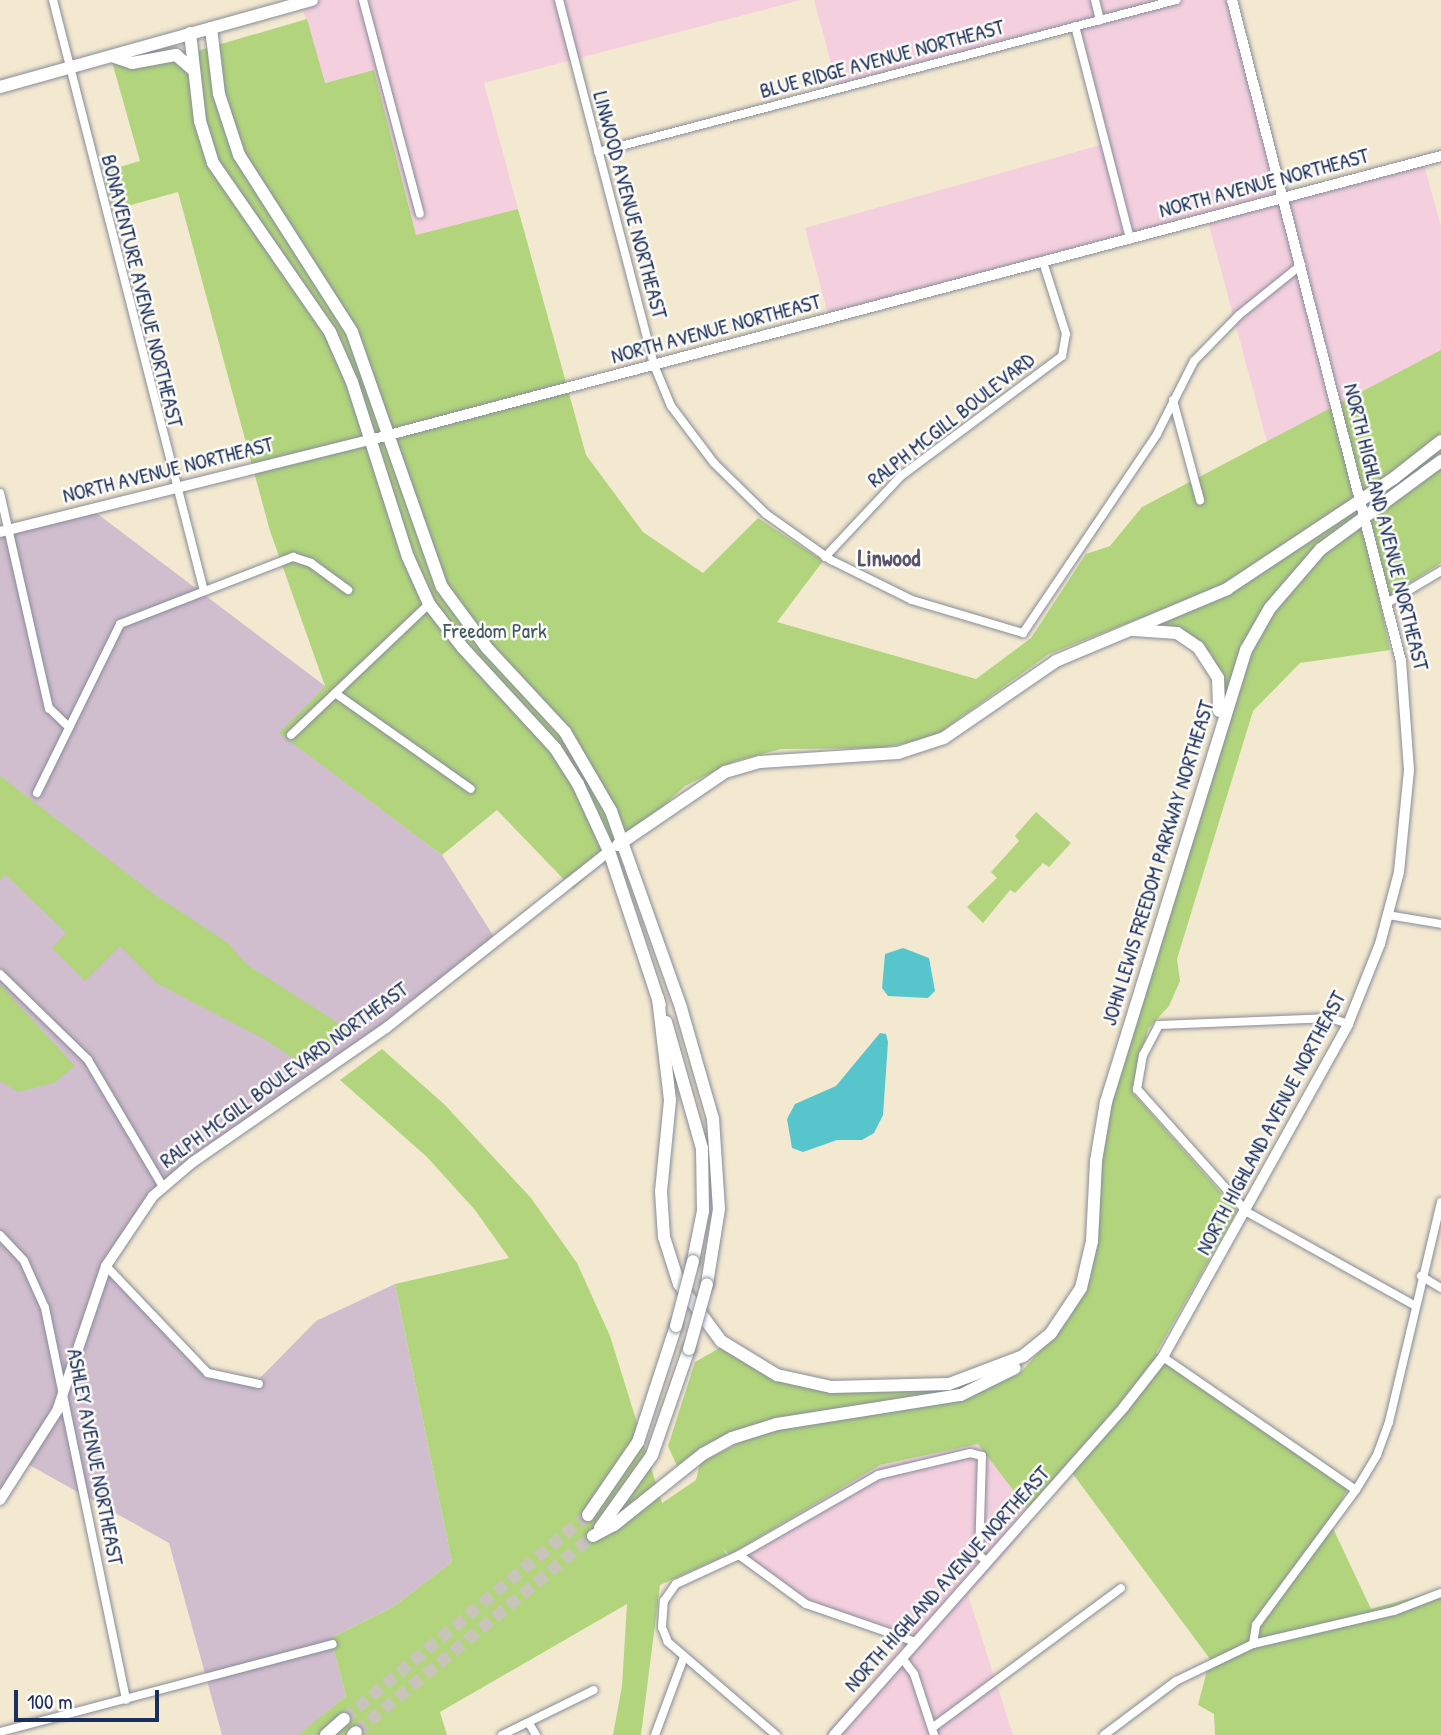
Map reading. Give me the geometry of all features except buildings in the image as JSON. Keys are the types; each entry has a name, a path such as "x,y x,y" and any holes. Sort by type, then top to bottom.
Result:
{"highway":[{"path":"0,87 312,0"},
{"path":"211,28 219,94 239,155 352,332 422,537 449,600 565,732 591,771 622,842 688,1030 713,1119 719,1209 707,1284 689,1349 664,1427 643,1471 593,1536 716,1445 756,1429 961,1395 1000,1378 1038,1346"},
{"path":"190,33 200,121 213,163 330,332 370,440 408,557 429,604 463,648 555,748 578,784 609,851 658,998 702,1148 703,1211 693,1261 655,1401 621,1472 588,1515"},
{"path":"111,55 132,63 176,55 194,71"},
{"path":"609,851 694,789 725,772 760,762 898,753 944,738 1030,677 1096,641 1227,589 1362,499 1441,441"},
{"name":"JOHN LEWIS FREEDOM PARKWAY NORTHEAST","path":"1038,1346 1074,1303 1088,1263 1102,1115 1196,818 1215,743 1240,664 1266,614 1307,563 1441,461"},
{"path":"1096,641 1158,629 1177,633 1198,647 1212,664 1219,687 1215,743"},
{"path":"658,998 670,1100 662,1226 679,1284 721,1340 777,1375 844,1388 949,1384 1000,1368 1038,1346"},
{"path":"326,1735 344,1718"}],"main road":[{"name":"NORTH HIGHLAND AVENUE NORTHEAST","path":"834,1735 1163,1357 1247,1212 1348,1024 1388,915 1399,872 1409,770 1406,701 1389,602 1231,0"},
{"name":"NORTH AVENUE NORTHEAST","path":"4,531 370,440 1441,156"},
{"name":"RALPH MCGILL BOULEVARD NORTHEAST","path":"0,1500 34,1453 65,1390 106,1266 135,1219 163,1187 386,1028 609,851"}],"street":[{"name":"BONAVENTURE AVENUE NORTHEAST","path":"53,0 204,591"},
{"path":"363,0 420,214"},
{"name":"LINWOOD AVENUE NORTHEAST","path":"559,0 654,365 671,406 714,463 766,514 825,557 912,600 1023,633 1157,434 1173,400"},
{"path":"1095,0 1100,20"},
{"name":"BLUE RIDGE AVENUE NORTHEAST","path":"598,152 1176,0"},
{"path":"1075,26 1129,239"},
{"name":"RALPH MCGILL BOULEVARD","path":"825,557 901,476 1011,399 1062,356 1066,334 1043,262"},
{"path":"1200,500 1173,400 1203,350 1301,265"},
{"path":"0,493 4,531 49,708 69,727"},
{"path":"37,793 120,624 293,557 312,563 348,590"},
{"path":"1389,602 1441,571"},
{"path":"291,735 429,604"},
{"path":"335,693 471,789"},
{"path":"1388,915 1441,924"},
{"path":"0,974 88,1060 163,1187"},
{"path":"1348,1024 1331,1018 1159,1025 1140,1070 1137,1089 1247,1212 1414,1305"},
{"path":"1253,1644 1256,1625 1356,1490 1389,1422 1414,1305 1441,1202"},
{"name":"ASHLEY AVENUE NORTHEAST","path":"0,1235 24,1261 46,1308 65,1390 126,1699"},
{"path":"106,1266 208,1373 259,1384"},
{"path":"1421,1276 1441,1288"},
{"path":"1163,1357 1356,1490"},
{"path":"776,1735 684,1657 662,1627 664,1601 676,1584 739,1555 877,1475 970,1453 982,1455 979,1555 987,1562"},
{"path":"739,1555 806,1604 916,1642"},
{"path":"902,1658 914,1674 933,1731 1121,1588"},
{"path":"1104,1735 1176,1681 1253,1644 1394,1611 1441,1593"},
{"path":"0,1732 334,1644"},
{"path":"655,1735 684,1657"},
{"path":"502,1735 530,1725 594,1690"},
{"path":"530,1725 536,1735"}],"shaded area":[{"path":"300,0 801,0 484,83 518,209 416,235 374,70 325,83"},
{"path":"814,0 1233,0 1289,196 1423,161 1441,227 1441,350 1267,442 1208,221 829,318 805,228 1104,144 1073,29 838,89"},
{"path":"91,509 325,686 280,733 442,855 496,940 162,1189 107,1266 208,1374 254,1384 316,1321 395,1284 452,1562 393,1607 331,1638 346,1696 299,1735 222,1735 169,1543 24,1462 0,1492 0,537"},
{"path":"978,1444 1028,1510 1023,1533 968,1595 1013,1735 825,1735 905,1640 801,1604 729,1555 880,1465"}],"green space":[{"name":"Freedom Park","path":"307,19 325,83 374,70 416,235 518,209 586,455 643,532 703,573 758,518 823,561 777,622 976,679 1031,638 1086,554 1110,546 1142,507 1441,350 1441,563 1380,602 1390,650 1300,663 1253,711 1177,959 1180,981 1169,1006 1148,1029 1133,1093 1237,1211 1156,1353 1348,1488 1330,1522 1371,1609 1441,1590 1441,1735 1215,1735 1214,1714 1198,1705 1210,1659 1067,1466 1028,1510 978,1444 880,1465 729,1555 723,1548 727,1555 660,1585 641,1735 613,1735 622,1686 627,1604 440,1712 447,1735 298,1735 346,1696 331,1638 393,1607 452,1562 395,1284 509,1258 475,1210 427,1157 340,1080 382,1049 445,1105 531,1198 577,1263 610,1336 662,1503 696,1480 700,1463 758,1433 973,1394 1019,1374 1069,1319 1091,1277 1100,1164 1115,1087 1227,715 1211,653 1176,628 1141,618 1049,654 932,738 882,748 781,749 735,761 685,786 573,889 497,810 442,855 279,733 325,686 270,531 178,192 113,210 103,172 140,161 112,62 173,58"},
{"path":"0,776 155,895 228,943 246,964 352,1032 303,1065 266,1040 158,984 120,946 85,981 52,948 66,933 6,875 0,880"},
{"path":"1036,812 1071,843 1049,867 1043,863 1015,893 1010,890 983,923 967,907 997,878 991,872 1019,841 1015,836"},
{"path":"0,985 75,1066 54,1083 18,1092 0,1081"},
{"path":"723,1346 823,1390 988,1375 955,1393 747,1427 702,1447 677,1466 668,1446 695,1362"}],"water":[{"path":"903,948 929,958 935,991 928,998 888,996 882,988 885,954"},
{"path":"880,1033 886,1034 888,1042 883,1115 874,1133 862,1140 837,1140 803,1152 792,1148 787,1119 795,1104 836,1086"}],"tunnel":[{"path":"344,1719 588,1515"},
{"path":"356,1732 593,1536"}],"district":[{"name":"Linwood","path":"889,558"}]}
